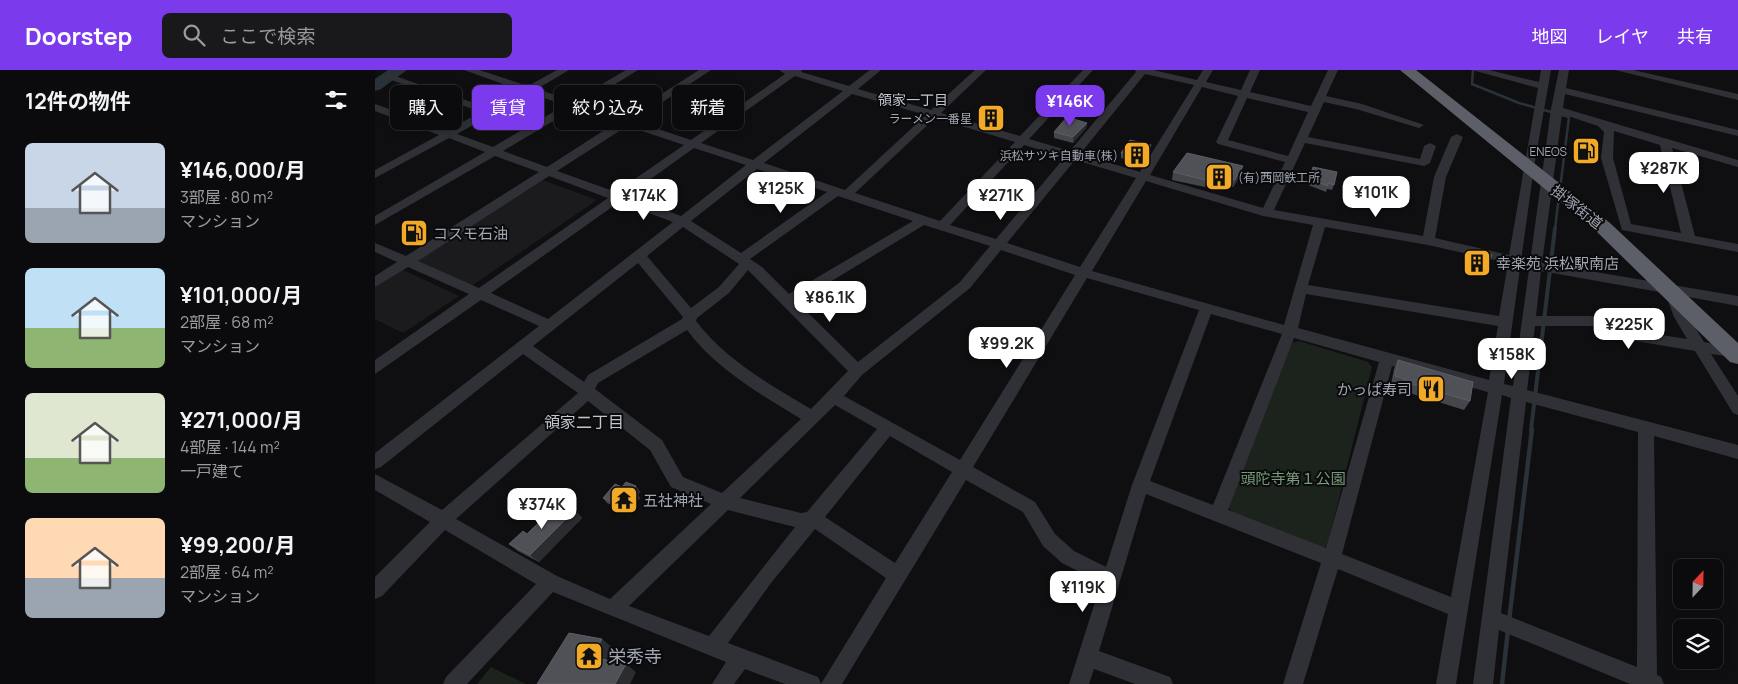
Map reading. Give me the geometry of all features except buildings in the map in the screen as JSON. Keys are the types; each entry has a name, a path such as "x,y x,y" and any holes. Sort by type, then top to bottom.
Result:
{"highway":[{"name":"掛塚街道","path":"1407,70 1603,227 1736,354"}],"street":[{"path":"469,70 484,72 495,79 513,85"},
{"path":"495,79 513,70"},
{"path":"537,85 564,70"},
{"path":"607,85 633,70"},
{"path":"662,98 706,70"},
{"path":"375,462 876,70"},
{"path":"375,590 444,519 582,399 593,379 689,319 724,290 745,261 842,193 981,70"},
{"path":"942,226 1088,70"},
{"path":"613,609 835,397 857,371 965,285 1142,70 1315,110"},
{"path":"831,684 1208,70"},
{"path":"1255,70 1222,142 1292,160"},
{"path":"1267,212 1333,70"},
{"path":"1477,70 1543,86"},
{"path":"1446,684 1457,608 1496,388 1504,322 1528,167 1546,70"},
{"path":"1483,684 1537,266 1546,182 1556,109 1564,70"},
{"path":"1620,70 1738,97"},
{"path":"375,368 477,291 789,71 1267,212 1428,241 1514,260"},
{"path":"375,82 390,73 472,104"},
{"path":"1560,90 1738,133"},
{"path":"1320,98 1358,106 1419,125"},
{"path":"375,107 682,221 745,261 788,301 857,371"},
{"path":"1556,109 1738,164"},
{"path":"375,175 472,121"},
{"path":"1602,124 1609,132 1607,158 1625,227"},
{"path":"375,221 531,130"},
{"path":"375,282 611,130"},
{"path":"652,130 1085,273 1496,388 1738,452"},
{"path":"1428,241 1440,178 1457,137"},
{"path":"1302,139 1425,163 1430,146"},
{"path":"1665,143 1689,239"},
{"path":"788,301 923,220"},
{"path":"1218,514 1290,331 1299,288 1320,223"},
{"path":"1603,227 1625,227 1738,248"},
{"path":"375,247 550,325"},
{"path":"639,255 689,319 701,339 722,360 754,384 780,397 812,418"},
{"path":"1537,266 1738,301"},
{"path":"1299,288 1504,322"},
{"path":"1669,290 1681,317 1738,408"},
{"path":"375,358 477,291"},
{"path":"1079,684 1140,485 1207,307"},
{"path":"1529,320 1599,321 1606,331 1736,354"},
{"path":"522,346 586,391 656,445 677,482 725,502 801,521 814,519 898,576"},
{"path":"1293,684 1332,558 1387,358"},
{"path":"835,397 1029,507 1049,540 1068,557 1110,578"},
{"path":"714,646 765,577 888,427"},
{"path":"1492,618 1650,682 1646,427"},
{"path":"375,481 444,519 550,582 613,609 811,684"},
{"path":"1140,485 1457,608"},
{"path":"453,684 550,582"},
{"path":"722,684 742,657"},
{"path":"1088,657 1163,684"}],"shaded area":[{"path":"540,179 597,200 470,287 412,262"},
{"path":"401,269 459,296 403,333 375,319 375,286"}],"green space":[{"name":"頭陀寺第１公園","path":"1299,341 1368,362 1372,367 1327,546 1321,548 1231,512 1228,506 1292,343"},
{"path":"491,667 526,684 477,684"}],"waterway":[{"path":"375,86 399,70"},
{"path":"1473,70 1472,84 1519,103 1569,117 1560,189"},
{"path":"1555,229 1559,196"},
{"path":"1531,430 1555,228"},
{"path":"1509,621 1532,429"},
{"path":"1502,684 1508,630"}],"place":[{"name":"ラーメン一番星","path":"991,118"},
{"name":"ENEOS","path":"1586,151"},
{"name":"浜松サツキ自動車(株)","path":"1137,155"},
{"name":"(有)西岡鉄工所","path":"1219,177"},
{"name":"コスモ石油","path":"414,233"},
{"name":"幸楽苑 浜松駅南店","path":"1477,263"},
{"name":"かっぱ寿司","path":"1431,389"},
{"name":"五社神社","path":"624,500"},
{"name":"栄秀寺","path":"589,656"}],"district":[{"name":"領家一丁目","path":"913,99"},
{"name":"領家二丁目","path":"584,422"}]}
